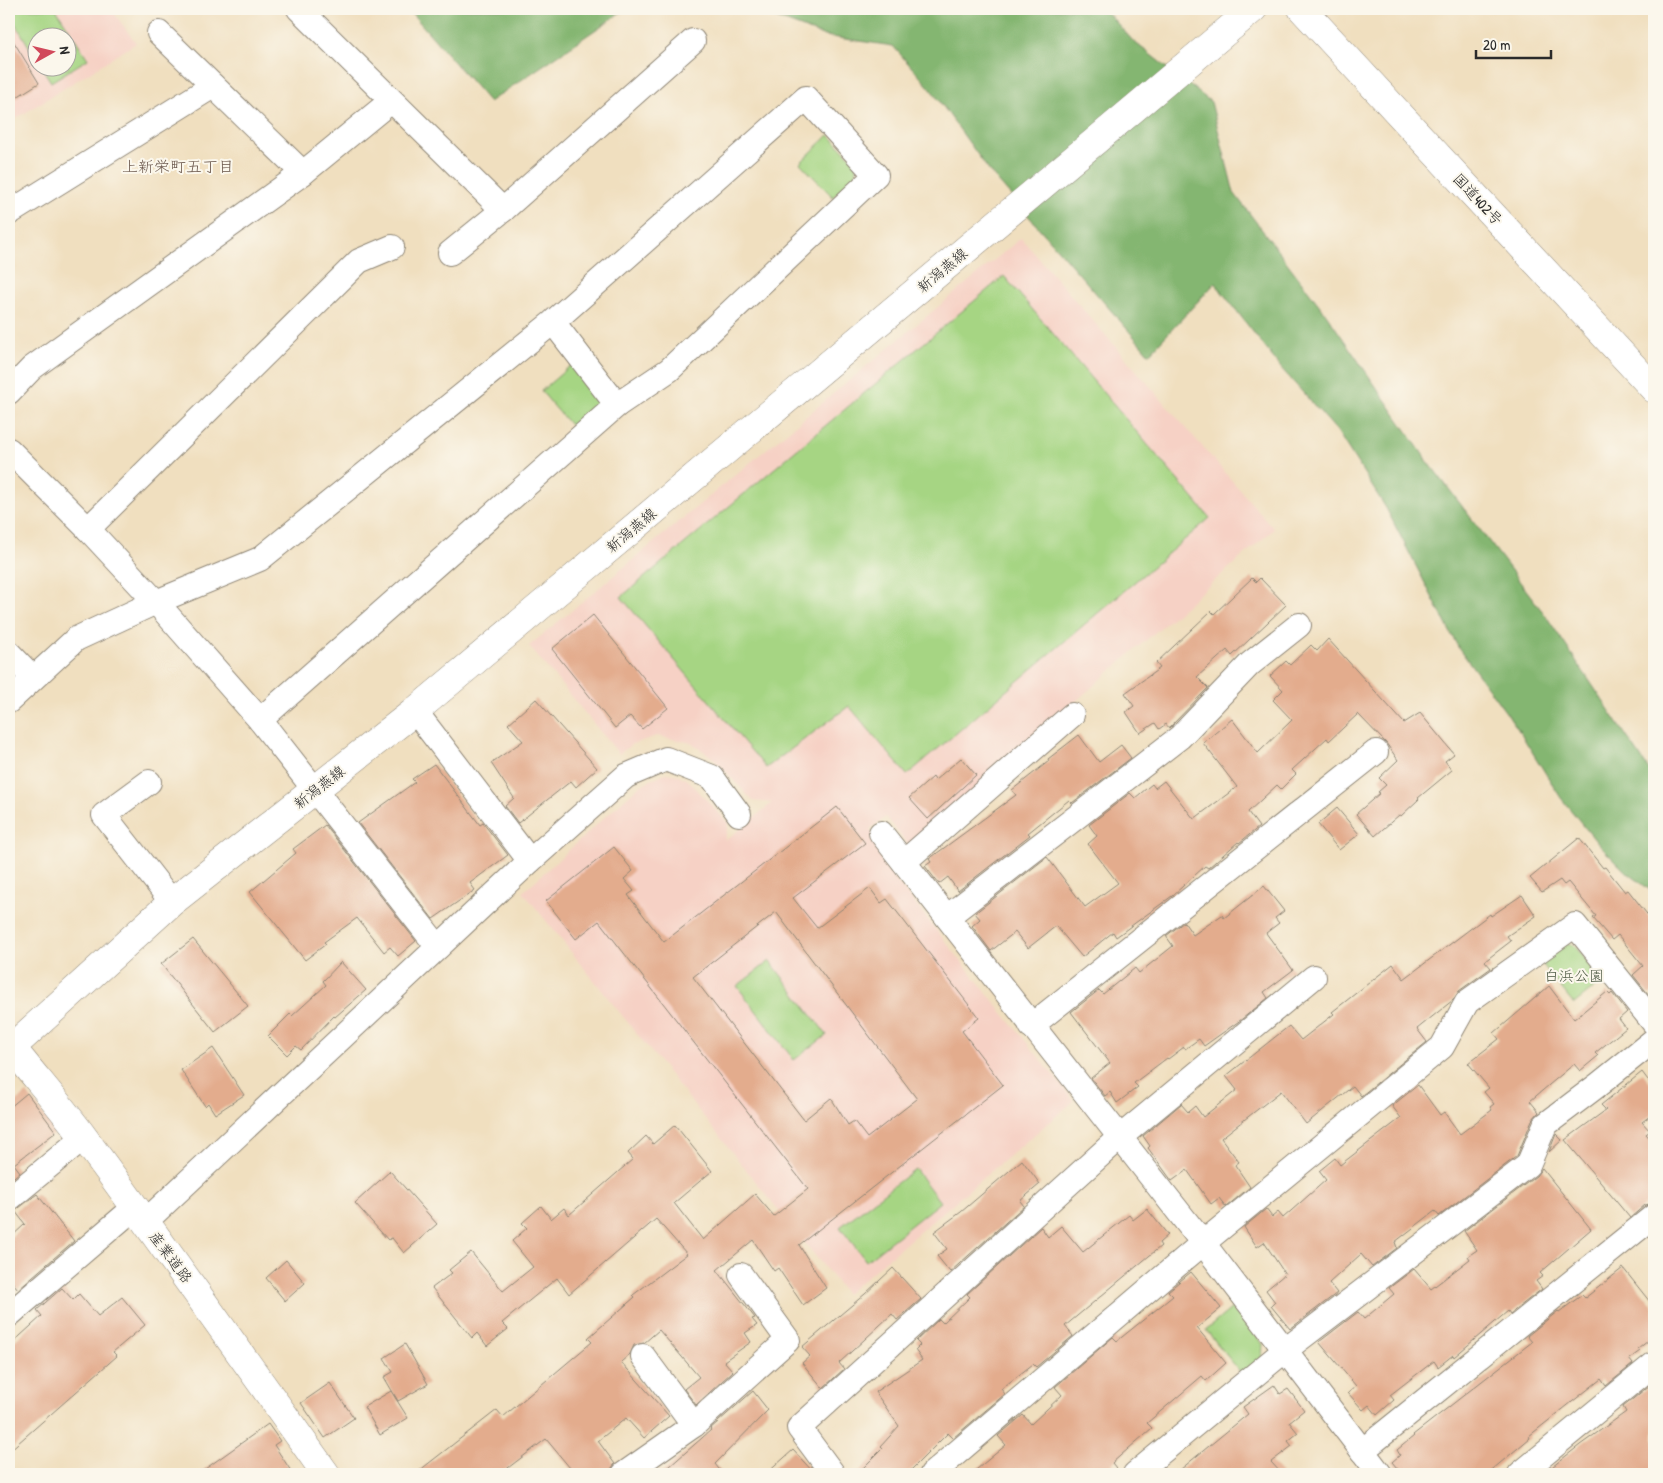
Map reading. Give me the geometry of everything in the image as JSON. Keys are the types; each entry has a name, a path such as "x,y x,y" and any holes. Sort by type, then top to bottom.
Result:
{"main road":[{"name":"新潟燕線","path":"10,1047 172,902 415,711 1253,9"},
{"name":"国道402号","path":"1302,9 1654,389"},
{"name":"産業道路","path":"10,1047 84,1137 326,1474"}],"street":[{"path":"299,9 503,210"},
{"path":"159,33 303,173"},
{"path":"450,253 503,210 693,42"},
{"path":"9,213 213,86"},
{"path":"9,701 76,639 156,602 260,559 553,322 806,98 876,175 669,370 617,405 260,720"},
{"path":"9,392 32,368 303,173 391,101"},
{"path":"88,529 359,261 392,247"},
{"path":"553,322 617,405"},
{"path":"9,450 88,529 156,602 260,720 438,947"},
{"path":"947,917 1180,737 1250,664 1299,626"},
{"path":"9,653 33,678"},
{"path":"415,711 530,861"},
{"path":"904,862 1072,715"},
{"path":"1031,1026 1376,752"},
{"path":"9,1315 140,1215 626,776 666,759 712,777 738,814"},
{"path":"149,782 104,815 172,902"},
{"path":"881,833 1203,1243 1380,1474"},
{"path":"932,1474 1203,1243 1442,1046 1467,1002 1575,925 1654,1023"},
{"path":"832,1474 798,1428 1119,1138 1314,976"},
{"path":"1135,1474 1284,1351 1528,1165 1544,1125 1654,1040"},
{"path":"9,1199 84,1137"},
{"path":"1362,1450 1654,1216"},
{"path":"624,1474 694,1424 788,1340 741,1275"},
{"path":"643,1356 694,1424"},
{"path":"1520,1474 1654,1364"}],"shaded area":[{"path":"9,9 111,9 136,43 9,123"},
{"path":"1021,238 1274,529 909,846 886,817 870,829 890,855 887,869 1074,1101 846,1294 523,892 639,786 665,773 678,775 689,781 728,823 725,841 772,803 753,801 713,758 692,743 657,736 632,744 619,754 529,646"}],"green space":[{"path":"9,9 56,9 68,28 28,28 28,45 9,13"},
{"path":"408,9 626,9 489,102"},
{"path":"752,9 1104,9 1133,41 1211,102 1234,193 1326,314 1426,459 1546,616 1654,777 1654,893 1624,870 1600,846 1561,798 1516,726 1458,647 1386,508 1337,431 1281,368 1215,283 1149,354 990,172 930,88 893,46 825,36"},
{"path":"78,43 88,59 78,65"},
{"path":"48,78 57,78 51,82"},
{"path":"829,135 856,163 856,175 833,197 800,163"},
{"path":"1004,276 1210,518 907,775 849,706 766,768 621,597"},
{"path":"576,361 602,400 571,426 541,391"},
{"name":"白浜公園","path":"1561,944 1574,945 1603,981 1574,1004 1540,961"},
{"path":"770,961 827,1035 794,1060 737,986"},
{"path":"915,1169 940,1202 866,1261 840,1227"},
{"path":"1232,1308 1263,1344 1262,1357 1242,1374 1206,1330"}],"building":[{"path":"9,34 28,65 28,78 36,78 39,83 9,102"},
{"path":"1252,578 1256,582 1260,578 1286,605 1232,656 1227,650 1197,677 1208,688 1169,728 1166,724 1159,729 1155,723 1140,733 1126,712 1134,706 1125,693 1160,668 1156,663 1211,611 1214,614"},
{"path":"593,615 668,708 642,729 630,716 615,728 552,649"},
{"path":"1328,639 1404,723 1420,713 1454,754 1445,761 1452,770 1418,798 1401,816 1399,815 1375,836 1356,814 1380,793 1378,792 1386,785 1379,778 1398,760 1386,743 1358,714 1329,741 1327,738 1292,770 1296,774 1281,789 1277,785 1248,812 1259,827 1208,868 1205,866 1172,896 1116,937 1113,932 1082,957 1056,926 1028,948 1015,932 991,951 972,926 980,919 975,913 1047,857 1085,907 1118,883 1088,844 1097,836 1089,825 1130,793 1135,798 1152,784 1155,788 1164,781 1194,819 1237,787 1203,743 1232,719 1258,753 1292,720 1273,700 1283,690 1270,676 1286,661 1290,665 1311,645 1317,651"},
{"path":"536,699 597,768 576,787 571,781 518,823 505,806 514,798 491,763 523,741 508,724"},
{"path":"1079,735 1099,762 1121,745 1131,758 1072,803 1069,800 1028,833 1030,835 958,891 948,877 939,884 925,866 931,862 929,859 1016,795 1012,790"},
{"path":"961,758 976,775 928,819 909,798 933,777 935,780"},
{"path":"434,764 480,825 483,823 508,855 470,883 475,890 433,919 358,823 415,782 412,779"},
{"path":"837,807 865,843 793,898 817,928 870,888 881,903 887,899 979,1018 962,1031 1003,1085 799,1245 826,1288 803,1305 778,1268 774,1271 753,1240 717,1270 755,1318 752,1319 757,1325 745,1333 751,1342 724,1361 733,1371 696,1405 684,1389 699,1377 659,1330 644,1343 634,1345 630,1354 621,1362 669,1416 644,1438 626,1418 598,1441 615,1464 610,1474 575,1474 546,1439 500,1474 415,1474 497,1410 503,1417 592,1342 588,1338 635,1297 633,1295 687,1254 656,1219 569,1294 557,1278 502,1323 508,1329 487,1346 477,1333 472,1338 432,1288 452,1273 449,1270 471,1252 503,1291 533,1267 512,1241 527,1228 522,1223 541,1206 551,1219 564,1208 569,1215 633,1159 628,1153 646,1136 653,1144 675,1125 712,1171 674,1203 703,1240 755,1194 774,1216 808,1189 599,921 576,939 546,901 614,847 633,871 624,879 634,891 628,895 664,942","holes":["776,912 917,1099 867,1138 854,1121 848,1125 831,1098 804,1120 693,977"]},
{"path":"1337,808 1359,834 1339,850 1318,824"},
{"path":"325,825 416,941 398,956 390,947 384,952 357,918 324,942 326,944 305,960 250,892 296,853 293,849"},
{"path":"1579,838 1625,892 1628,890 1654,923 1654,991 1649,995 1633,975 1643,966 1618,935 1612,940 1593,918 1596,916 1568,882 1564,885 1560,880 1542,892 1530,878"},
{"path":"1264,886 1284,911 1275,918 1279,923 1266,933 1293,970 1264,992 1268,998 1204,1046 1199,1039 1167,1058 1134,1083 1138,1087 1117,1103 1110,1092 1105,1096 1091,1078 1110,1063 1071,1012 1099,990 1103,994 1135,968 1139,973 1173,946 1166,936 1184,922 1193,935 1222,915 1224,918"},
{"path":"1522,895 1536,916 1507,936 1511,941 1485,961 1491,968 1459,991 1453,1000 1417,1029 1427,1042 1361,1096 1353,1086 1306,1124 1281,1091 1221,1138 1239,1162 1235,1165 1250,1187 1226,1207 1219,1198 1211,1204 1187,1170 1172,1181 1148,1148 1150,1146 1143,1136 1181,1104 1188,1112 1195,1106 1203,1117 1237,1090 1226,1076 1289,1026 1301,1040 1334,1014 1332,1012 1393,964 1404,979 1490,914 1491,916"},
{"path":"193,939 248,1006 215,1032 161,964"},
{"path":"341,962 366,990 334,1016 301,1050 296,1046 287,1055 268,1036 290,1014 292,1016 326,985 323,981"},
{"path":"1549,986 1574,1019 1607,992 1610,995 1612,993 1627,1012 1619,1019 1626,1028 1595,1053 1598,1056 1580,1071 1574,1064 1530,1101 1539,1112 1532,1120 1517,1156 1439,1216 1435,1211 1395,1242 1397,1248 1372,1267 1361,1254 1329,1283 1337,1293 1290,1329 1271,1306 1275,1302 1266,1290 1285,1274 1264,1242 1257,1247 1244,1227 1266,1209 1272,1217 1278,1212 1283,1218 1326,1180 1319,1171 1335,1158 1340,1165 1401,1118 1392,1106 1418,1085 1440,1115 1444,1112 1460,1134 1492,1110 1490,1107 1494,1104 1484,1092 1489,1088 1468,1063 1499,1039 1494,1033"},
{"path":"213,1048 244,1095 215,1114 208,1103 205,1106 181,1070"},
{"path":"1642,1072 1654,1088 1654,1113 1642,1122 1650,1131 1646,1134 1654,1143 1654,1203 1645,1205 1630,1218 1565,1140 1606,1110 1601,1105"},
{"path":"27,1093 56,1132 14,1164 20,1172 9,1181 9,1108"},
{"path":"1556,1134 1562,1140 1549,1152"},
{"path":"1022,1160 1040,1184 1020,1201 1024,1206 950,1272 937,1256 947,1249 934,1232 961,1212"},
{"path":"1542,1168 1591,1229 1540,1273 1543,1276 1536,1281 1542,1289 1510,1314 1508,1311 1454,1357 1453,1355 1438,1367 1434,1361 1390,1395 1394,1400 1377,1415 1369,1405 1363,1410 1348,1393 1356,1386 1319,1342 1358,1312 1364,1319 1394,1294 1389,1288 1414,1269 1431,1289 1470,1259 1468,1256 1477,1250 1464,1231 1536,1176"},
{"path":"390,1171 437,1224 404,1253 392,1238 388,1240 355,1203"},
{"path":"37,1194 74,1241 18,1289 9,1278 9,1239 25,1224 15,1211"},
{"path":"1147,1209 1168,1235 1159,1243 1161,1246 1065,1326 1073,1336 1036,1367 1033,1364 1001,1389 1005,1394 953,1438 948,1433 907,1474 857,1474 883,1448 881,1446 899,1426 875,1392 922,1360 915,1350 920,1345 916,1341 939,1319 943,1323 970,1297 967,1294 1041,1227 1048,1237 1061,1226 1083,1252 1129,1215 1133,1220"},
{"path":"286,1260 305,1283 285,1301 266,1278"},
{"path":"893,1268 921,1299 897,1320 892,1314 839,1363 844,1369 823,1388 802,1363 810,1356 802,1347"},
{"path":"1623,1268 1654,1307 1654,1336 1638,1349 1640,1351 1629,1359 1633,1364 1606,1386 1601,1379 1529,1436 1530,1438 1487,1474 1402,1474 1392,1462 1400,1455 1397,1450 1413,1435 1532,1342 1527,1336 1558,1311 1582,1295 1585,1298"},
{"path":"1191,1272 1221,1308 1197,1328 1226,1363 1206,1381 1202,1376 1147,1423 1152,1428 1112,1463 1121,1474 971,1474 1006,1445 998,1436 1023,1415 1031,1424 1062,1395 1055,1387 1113,1337 1117,1341 1173,1296 1168,1291"},
{"path":"62,1288 73,1300 79,1294 98,1316 122,1297 145,1325 113,1352 117,1356 9,1451 9,1346 42,1316 37,1310"},
{"path":"405,1344 428,1384 398,1401 384,1377 393,1372 384,1358"},
{"path":"330,1383 354,1418 325,1438 301,1403"},
{"path":"1274,1385 1280,1394 1288,1389 1304,1410 1289,1422 1298,1433 1288,1441 1292,1446 1271,1462 1282,1474 1175,1474 1248,1414 1243,1407"},
{"path":"1650,1385 1654,1391 1654,1474 1543,1474 1626,1412 1623,1407"},
{"path":"391,1391 408,1418 380,1435 364,1407"},
{"path":"753,1391 768,1410 715,1464 723,1474 661,1474 711,1430"},
{"path":"268,1424 280,1441 274,1445 293,1474 198,1474"},
{"path":"793,1450 815,1474 766,1474"}],"district":[{"name":"上新栄町五丁目","path":"178,166"}]}
